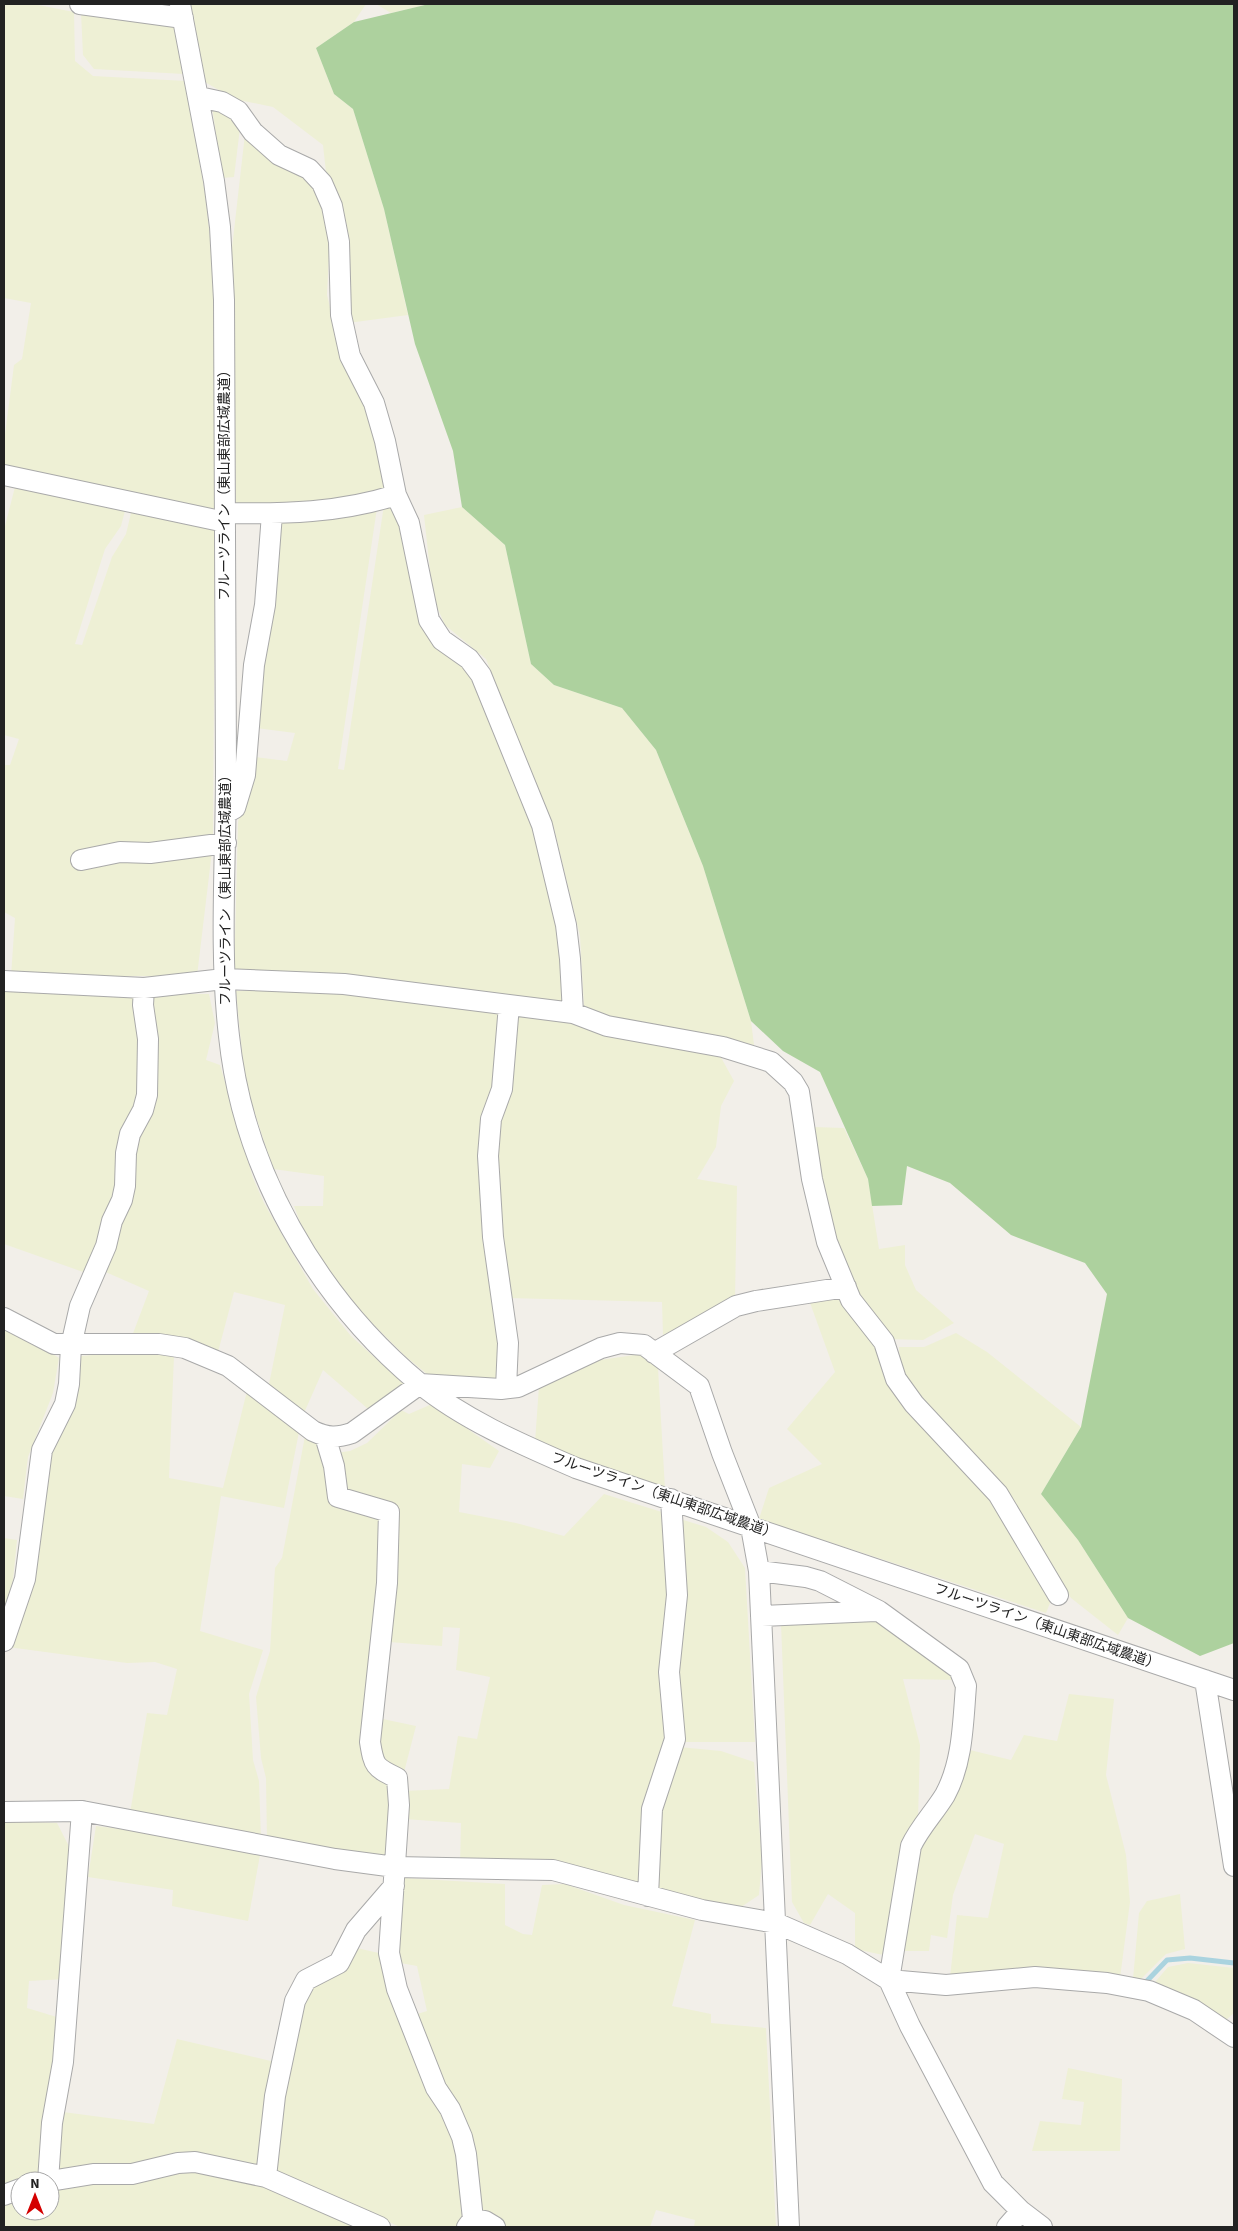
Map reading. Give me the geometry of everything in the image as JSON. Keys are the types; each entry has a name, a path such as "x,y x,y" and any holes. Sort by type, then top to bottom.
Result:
{"street":[{"path":"80,4 182,11"},
{"name":"フルーツライン（東山東部広域農道）","path":"182,11 199,97 220,227 224,300 226,812 224,979 229,1040 237,1086 256,1151 295,1236 344,1308 420,1384 474,1419 540,1452 576,1468 1234,1690"},
{"path":"199,97 222,102 238,111 253,132 279,155 309,169 322,183 332,206 339,242 341,315 350,356 374,403 385,441 396,495 409,523 429,620 442,640 469,659 482,675 542,825 566,925 573,1013"},
{"path":"4,475 225,518 297,514 365,505 396,495"},
{"path":"226,812 235,808 244,775 254,665 265,605 272,514"},
{"path":"81,860 120,852 150,853 226,843"},
{"path":"4,981 144,988 224,979 344,984 573,1013 607,1026 723,1047 771,1062 793,1082 799,1092 812,1179 827,1242 851,1300 884,1342 896,1379 914,1404 998,1494 1058,1595"},
{"path":"4,1641 24,1579 40,1456 65,1404 69,1384 71,1346 80,1306 106,1246 112,1221 122,1200 125,1186 126,1153 130,1134 143,1110 147,1095 148,1039 144,988"},
{"path":"506,1388 508,1343 494,1236 488,1156 491,1119 502,1090 509,1005"},
{"path":"649,1349 736,1306 756,1301 846,1287"},
{"path":"4,1318 54,1344 71,1346 118,1343 159,1344 185,1348 228,1366 313,1431 325,1436 339,1437 352,1433 420,1384 518,1387 601,1348 620,1343 649,1349 699,1386 722,1454 751,1527 759,1571 789,2227"},
{"path":"325,1436 334,1466 338,1497 389,1512 387,1583 370,1742 373,1762 380,1770 397,1778 400,1805 389,1953 397,1989 436,2088 450,2109 462,2137 466,2154 470,2223 484,2221 495,2227"},
{"path":"648,1896 652,1808 675,1739 669,1672 677,1595 671,1499"},
{"path":"759,1571 806,1576 879,1611 959,1669 966,1686 959,1760 945,1794 918,1832 911,1846 889,1980 910,2026 993,2183 1021,2212 1042,2227"},
{"path":"761,1616 879,1611"},
{"path":"1205,1680 1234,1866"},
{"path":"50,2171 52,2122 63,2062 82,1811"},
{"path":"4,1812 82,1811 335,1859 394,1876 553,1870 702,1910 776,1923 846,1954 889,1980 946,1985 1036,1978 1107,1983 1150,1991 1194,2010 1233,2033"},
{"path":"266,2177 275,2096 295,2001 306,1980 339,1963 356,1930 394,1876"},
{"path":"60,2179 93,2174 132,2174 178,2163 195,2162 266,2177 380,2227"},
{"path":"1007,2227 1021,2212"}],"green space":[{"path":"4,4 33,4 74,12 75,61 93,76 186,81 205,194 216,289 216,515 4,469 4,442 14,365 22,359 31,303 4,298"},
{"path":"189,4 366,4 354,22 316,48 334,94 353,109 384,209 408,315 348,323 347,225 326,172 323,145 273,107 234,99 205,82"},
{"path":"376,4 429,4 391,13"},
{"path":"429,4 1234,4 1234,1643 1200,1656 1128,1618 1078,1540 1041,1494 1081,1427 1107,1294 1085,1263 1011,1235 950,1183 907,1166 902,1205 872,1206 868,1179 820,1072 783,1051 751,1021 703,866 656,750 622,708 554,685 531,664 505,545 462,507 453,451 415,344 384,209 353,109 334,94 316,48 354,22"},
{"path":"81,12 173,24 184,74 94,69 83,55"},
{"path":"212,106 228,109 240,128 234,177 222,178"},
{"path":"245,134 305,172 321,195 330,235 327,295 341,351 369,411 384,488 375,496 300,507 236,504 232,248"},
{"path":"16,483 126,507 121,526 105,549 75,644 82,645 112,557 126,534 132,509 215,527 213,839 75,854 71,863 78,866 212,851 197,976 11,976 15,918 4,912 4,765 10,765 19,739 4,735 4,530"},
{"path":"384,505 394,506 401,520 420,619 479,684 534,827 560,929 566,1006 234,978 238,822 255,757 287,761 295,733 256,728 277,520 377,508 338,769 344,770"},
{"path":"462,507 505,545 531,664 554,685 622,708 656,750 703,866 751,1021 754,1045 618,1019 584,1006 580,936 554,828 486,659 445,625 433,598 424,515"},
{"path":"4,987 136,994 140,1094 119,1190 104,1240 86,1273 4,1244"},
{"path":"236,991 347,991 501,1009 497,1086 482,1123 501,1381 432,1378 405,1356 360,1311 310,1248 294,1206 323,1206 324,1176 273,1169 245,1083"},
{"path":"148,994 209,994 215,1023 206,1060 220,1065 253,1178 264,1203 313,1289 351,1336 407,1387 375,1415 323,1370 304,1413 269,1384 285,1305 234,1292 218,1352 132,1336 149,1291 101,1270 129,1194"},
{"path":"516,1013 570,1020 718,1052 734,1081 721,1106 716,1147 697,1179 737,1186 735,1299 663,1335 662,1302 508,1298 495,1159"},
{"path":"813,1127 844,1128 868,1179 879,1249 905,1245 905,1265 916,1290 954,1323 923,1340 888,1339 857,1298 839,1255 820,1184"},
{"path":"842,1295 991,1494 1052,1598 1046,1613 759,1519 769,1488 822,1464 787,1429 835,1372 809,1300"},
{"path":"4,1322 59,1358 53,1393 28,1457 23,1499 4,1496"},
{"path":"956,1333 987,1352 1081,1427 1041,1494 1078,1540 1128,1618 1118,1635 1071,1598 1001,1488 941,1423 900,1372 899,1347 924,1347"},
{"path":"123,1352 174,1356 169,1478 223,1488 247,1391 299,1432 284,1508 221,1496 200,1631 263,1650 249,1694 253,1760 259,1781 261,1839 130,1813 147,1713 167,1715 177,1669 155,1662 127,1663 8,1647 43,1465 75,1360 82,1356"},
{"path":"641,1354 658,1368 665,1489 535,1442 539,1386 600,1360"},
{"path":"432,1404 499,1451 490,1468 462,1464 459,1512 516,1523 564,1536 604,1494 665,1513 670,1596 666,1744 647,1803 637,1893 587,1871 460,1866 461,1823 404,1819 403,1791 449,1789 458,1736 477,1739 490,1677 456,1670 460,1628 443,1627 442,1646 389,1642 389,1509 342,1495 335,1453 350,1451 367,1443 401,1410 409,1414"},
{"path":"305,1436 322,1445 334,1502 383,1516 366,1736 392,1780 391,1857 267,1841 266,1778 261,1758 256,1697 270,1651 275,1568 282,1558"},
{"path":"677,1518 706,1527 728,1542 745,1568 755,1742 684,1742 676,1674"},
{"path":"4,1538 17,1540 13,1580 4,1614"},
{"path":"868,1620 894,1627 959,1680 903,1679 920,1745 918,1820 888,1956 855,1949 855,1913 828,1894 810,1925 804,1923 792,1902 781,1624"},
{"path":"1069,1694 1114,1699 1106,1775 1126,1855 1130,1902 1120,1978 950,1977 957,1915 988,1918 1004,1844 975,1834 953,1895 947,1938 931,1935 929,1951 903,1951 917,1851 955,1793 970,1750 1011,1760 1024,1735 1057,1741"},
{"path":"378,1718 416,1726 403,1776 380,1765"},
{"path":"679,1747 721,1751 754,1762 762,1861 759,1895 738,1909 648,1891 656,1810"},
{"path":"4,1821 57,1823 77,1862 65,1979 29,1981 27,2008 60,2018 43,2171 10,2171 10,2186 4,2188"},
{"path":"96,1826 137,1831 260,1855 248,1921 172,1906 173,1890 88,1877"},
{"path":"404,1878 505,1884 505,1925 523,1934 532,1935 542,1885 565,1884 624,1905 695,1920 672,2006 711,2014 711,2023 766,2028 776,2227 694,2227 695,2220 656,2210 650,2227 507,2227 479,2211 414,2015 427,2011 417,1966 395,1962"},
{"path":"1180,1894 1185,1949 1166,1954 1139,1981 1133,1979 1139,1913 1147,1901"},
{"path":"357,1948 383,1954 459,2144 467,2214 455,2227 400,2227 277,2172 280,2097 298,2004 311,1985"},
{"path":"1188,1963 1234,1968 1234,2013 1226,2020 1150,1988 1168,1967"},
{"path":"177,2039 275,2062 262,2168 136,2168 54,2171 63,2112 154,2124"},
{"path":"1068,2068 1122,2079 1120,2151 1032,2151 1040,2121 1081,2125 1084,2102 1062,2099"},
{"path":"196,2172 271,2185 370,2227 4,2227 4,2201 10,2199 10,2221 60,2221 60,2186"}],"waterway":[{"path":"1144,1984 1167,1960 1190,1958 1234,1963"}]}
